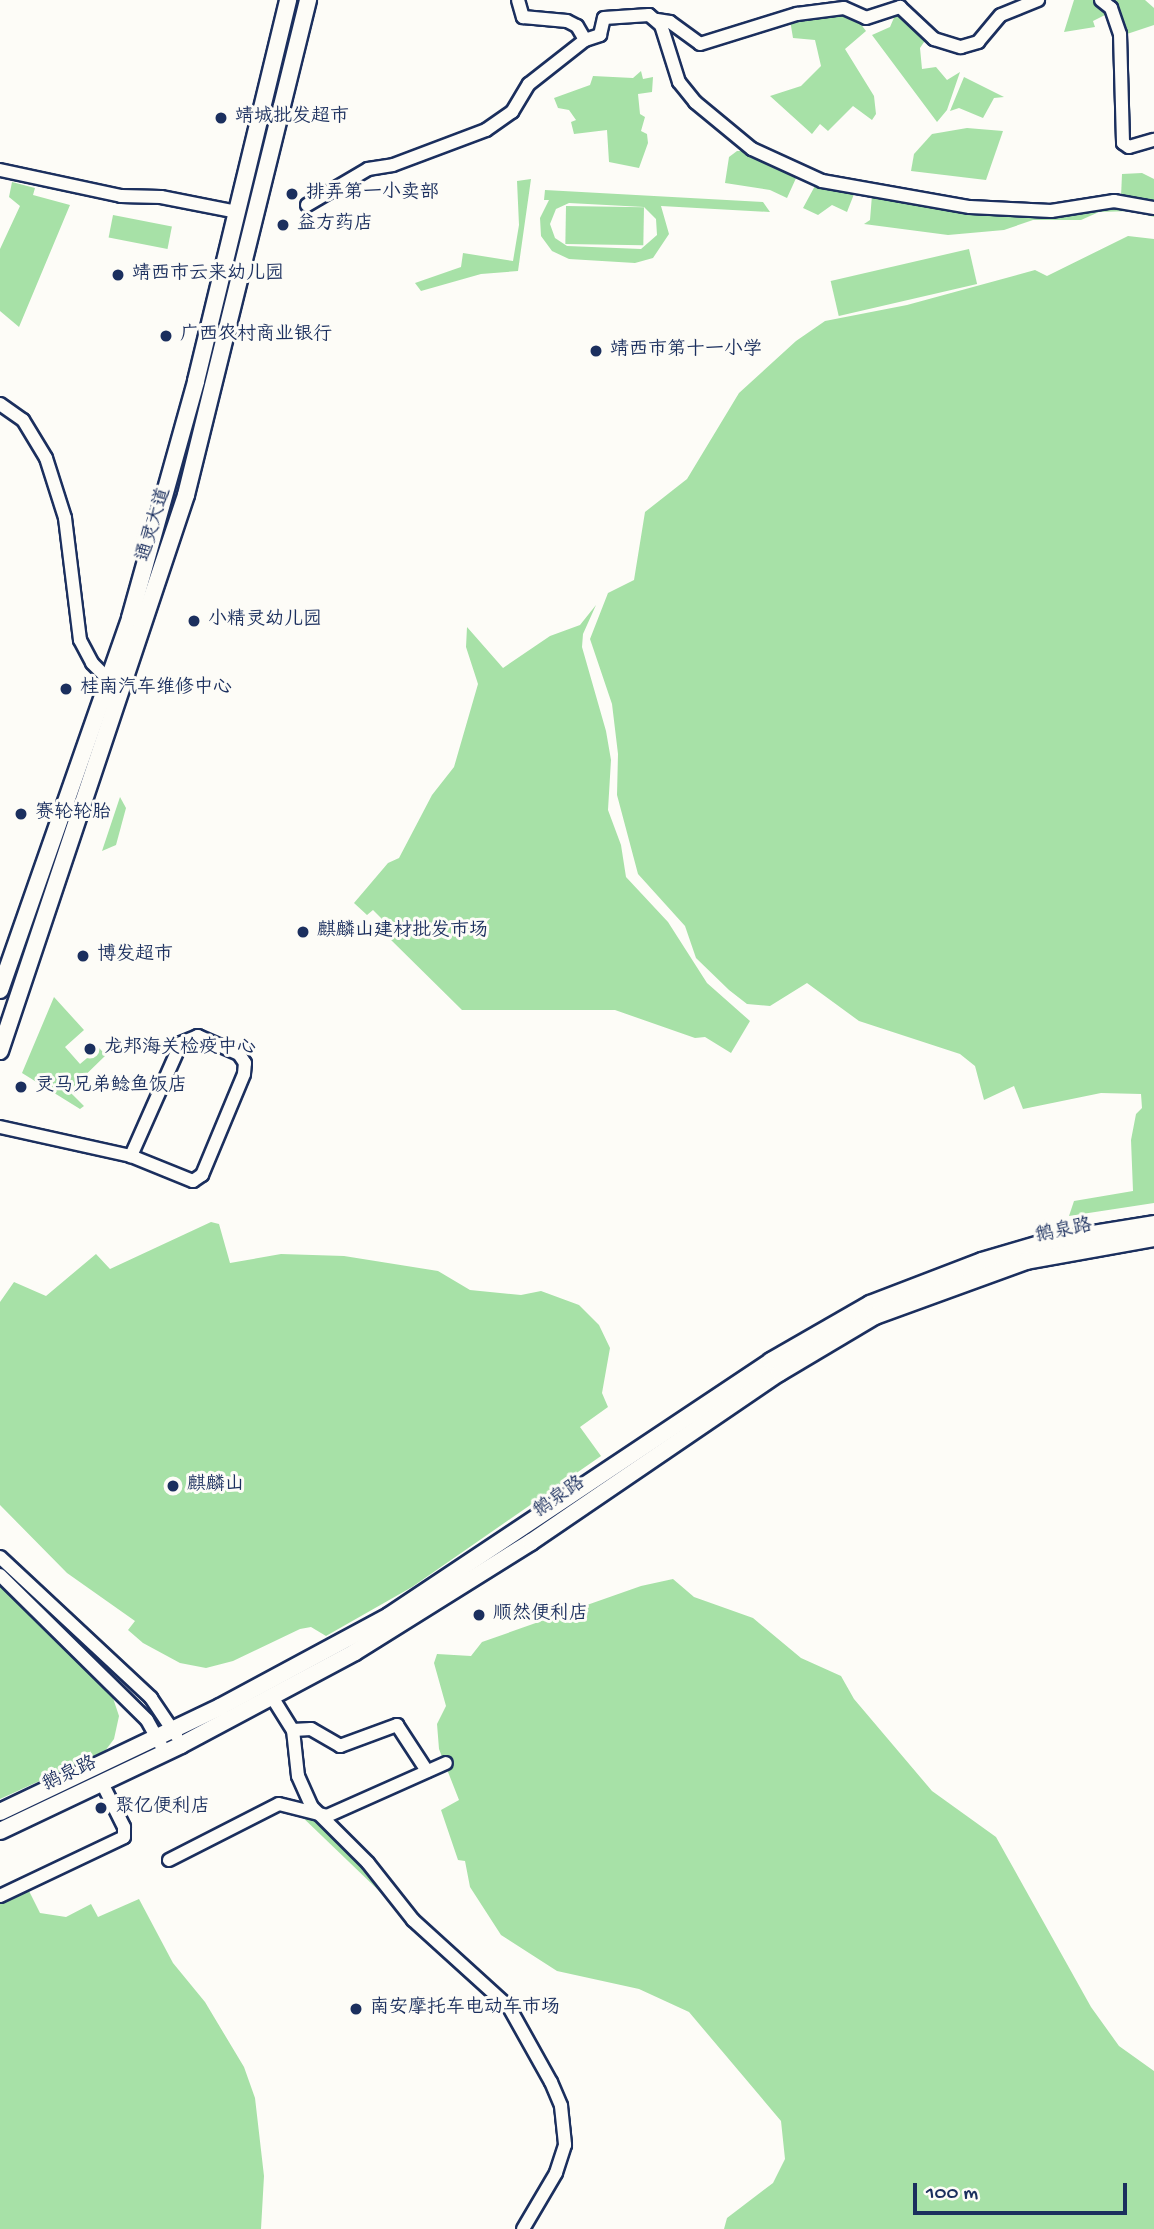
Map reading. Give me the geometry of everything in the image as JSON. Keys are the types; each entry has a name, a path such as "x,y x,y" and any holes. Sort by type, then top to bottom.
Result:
{"main road":[{"name":"通灵大道","path":"0,988 4,968 109,680 197,381 288,0"},
{"name":"通灵大道","path":"0,1051 186,495 308,0"},
{"path":"4,968 27,976"},
{"path":"0,988 20,994"},
{"name":"鹅泉路","path":"0,1812 283,1674 423,1595 771,1361 870,1304 939,1276 1041,1244 1154,1224"},
{"name":"鹅泉路","path":"0,1831 165,1753 272,1697 469,1583 779,1373 876,1316 1026,1261 1154,1238"}],"street":[{"path":"518,0 523,17 567,21 577,26 585,40"},
{"path":"307,205 368,169 393,165 486,130 512,112 523,90 585,40 600,34 607,16 649,15 657,20 670,22 700,44 797,14 844,8 866,18 901,4 934,39 961,47 978,42 1001,15 1038,0"},
{"path":"1101,0 1111,8 1120,34 1124,142 1129,147 1154,140"},
{"path":"657,20 688,95 742,143 812,177 970,207 1051,211 1114,201 1154,208"},
{"path":"0,170 121,196 161,197 237,212"},
{"path":"0,404 23,420 46,458 65,518 80,639 92,663 109,680"},
{"path":"0,1127 131,1156 188,1181 202,1175 244,1074 246,1063 239,1054 198,1036 181,1043 131,1156"},
{"path":"0,1558 145,1693 173,1727 181,1745"},
{"path":"0,1575 114,1687 157,1735 165,1753"},
{"path":"272,1697 293,1730 298,1776 317,1813 368,1863 414,1920 498,1994 541,2060 561,2106 565,2145 556,2173 523,2229"},
{"path":"293,1730 311,1729 340,1745 397,1725 427,1771"},
{"path":"169,1860 279,1804 333,1814 446,1763"},
{"path":"0,1896 124,1837 124,1827 102,1783"}],"green space":[{"path":"1074,0 1093,0 1109,13 1093,21 1095,27 1064,32"},
{"path":"1107,0 1145,0 1154,8 1154,25 1124,35 1124,27"},
{"path":"838,13 857,19 866,31 845,49 874,96 876,114 872,120 853,106 828,131 820,124 812,134 770,96 801,86 821,66 815,40 793,38 790,20"},
{"path":"896,13 926,39 920,48 922,69 936,67 947,80 960,72 947,110 937,122 872,35 890,27"},
{"path":"641,71 643,79 653,77 652,92 638,94 640,114 645,117 641,131 647,134 648,143 639,168 609,162 607,130 574,134 571,122 576,120 569,110 558,108 554,98 590,85 593,76 633,78"},
{"path":"964,77 1004,97 994,98 983,118 959,108 950,111"},
{"path":"967,128 1003,131 986,180 911,171 914,154 932,134"},
{"path":"737,151 748,151 797,176 787,198 770,190 725,183 729,157"},
{"path":"1142,173 1154,179 1154,205 1121,197 1122,174"},
{"path":"531,179 518,271 481,274 421,291 415,283 461,267 463,253 513,261 519,225 517,181"},
{"path":"12,182 35,188 33,195 70,205 19,327 0,311 0,249 20,206 9,197"},
{"path":"816,184 856,189 847,212 832,205 818,215 803,208"},
{"path":"545,190 763,202 770,212 661,206 669,234 653,258 635,263 569,259 552,251 541,236 540,218 549,200 544,200","holes":["569,203 644,207 656,219 657,235 641,249 567,246 555,238 550,224 556,209"]},
{"path":"872,195 958,211 1126,206 1154,212 1154,217 1132,211 1099,212 1081,220 1033,220 1004,230 948,235 864,224 870,220"},
{"path":"566,206 644,207 643,245 565,244"},
{"path":"113,215 172,226 168,249 109,238"},
{"path":"1128,236 1154,239 1154,1203 1069,1216 1074,1201 1133,1191 1131,1140 1136,1114 1142,1108 1141,1094 1101,1093 1023,1109 1014,1086 984,1100 975,1066 960,1054 859,1021 807,983 770,1006 747,1004 729,990 696,958 685,926 638,874 617,795 618,754 612,704 590,639 608,593 634,580 645,512 687,479 739,393 796,341 825,321 907,305 1035,270 1047,276"},
{"path":"969,249 977,284 839,316 831,281"},
{"path":"596,605 583,634 582,647 606,731 611,760 608,810 621,845 626,877 668,922 707,983 750,1021 731,1053 705,1037 695,1038 615,1010 462,1010 388,937 392,929 373,910 367,915 354,903 388,863 399,858 432,795 454,767 478,684 466,647 467,627 503,668 550,636 580,625"},
{"path":"120,797 126,808 116,845 102,851"},
{"path":"54,997 84,1030 65,1047 80,1064 99,1048 106,1055 69,1091 84,1106 80,1109 22,1073"},
{"path":"211,1222 219,1224 230,1263 281,1254 344,1256 438,1271 470,1290 521,1295 541,1291 579,1305 599,1325 610,1348 602,1393 608,1407 580,1427 601,1456 412,1587 326,1636 311,1627 300,1629 233,1661 206,1668 180,1663 143,1643 128,1630 135,1621 67,1573 0,1505 0,1302 14,1282 46,1296 96,1254 110,1269"},
{"path":"673,1579 694,1597 753,1618 801,1658 841,1676 854,1699 932,1791 996,1837 1091,2007 1119,2046 1154,2071 1154,2229 724,2229 727,2218 773,2183 785,2159 781,2121 689,2012 639,1989 557,1971 501,1935 470,1887 465,1861 458,1860 441,1810 459,1800 439,1749 437,1724 446,1706 434,1663 437,1654 471,1656 482,1642 641,1586"},
{"path":"0,1583 112,1695 119,1716 114,1739 105,1751 0,1799"},
{"path":"296,1811 311,1817 357,1859 400,1911"},
{"path":"29,1891 40,1913 66,1917 91,1904 98,1917 139,1899 173,1963 205,2002 244,2067 255,2098 264,2176 261,2229 0,2229 0,1902"}],"place":[{"name":"靖城批发超市","path":"221,118"},
{"name":"排弄第一小卖部","path":"292,194"},
{"name":"益方药店","path":"283,225"},
{"name":"靖西市云来幼儿园","path":"118,275"},
{"name":"广西农村商业银行","path":"166,336"},
{"name":"靖西市第十一小学","path":"596,351"},
{"name":"小精灵幼儿园","path":"194,621"},
{"name":"桂南汽车维修中心","path":"66,689"},
{"name":"赛轮轮胎","path":"21,814"},
{"name":"麒麟山建材批发市场","path":"303,932"},
{"name":"博发超市","path":"83,956"},
{"name":"龙邦海关检疫中心","path":"90,1049"},
{"name":"灵马兄弟鲶鱼饭店","path":"21,1087"},
{"name":"麒麟山","path":"173,1486"},
{"name":"顺然便利店","path":"479,1615"},
{"name":"聚亿便利店","path":"101,1808"},
{"name":"南安摩托车电动车市场","path":"356,2009"}]}
